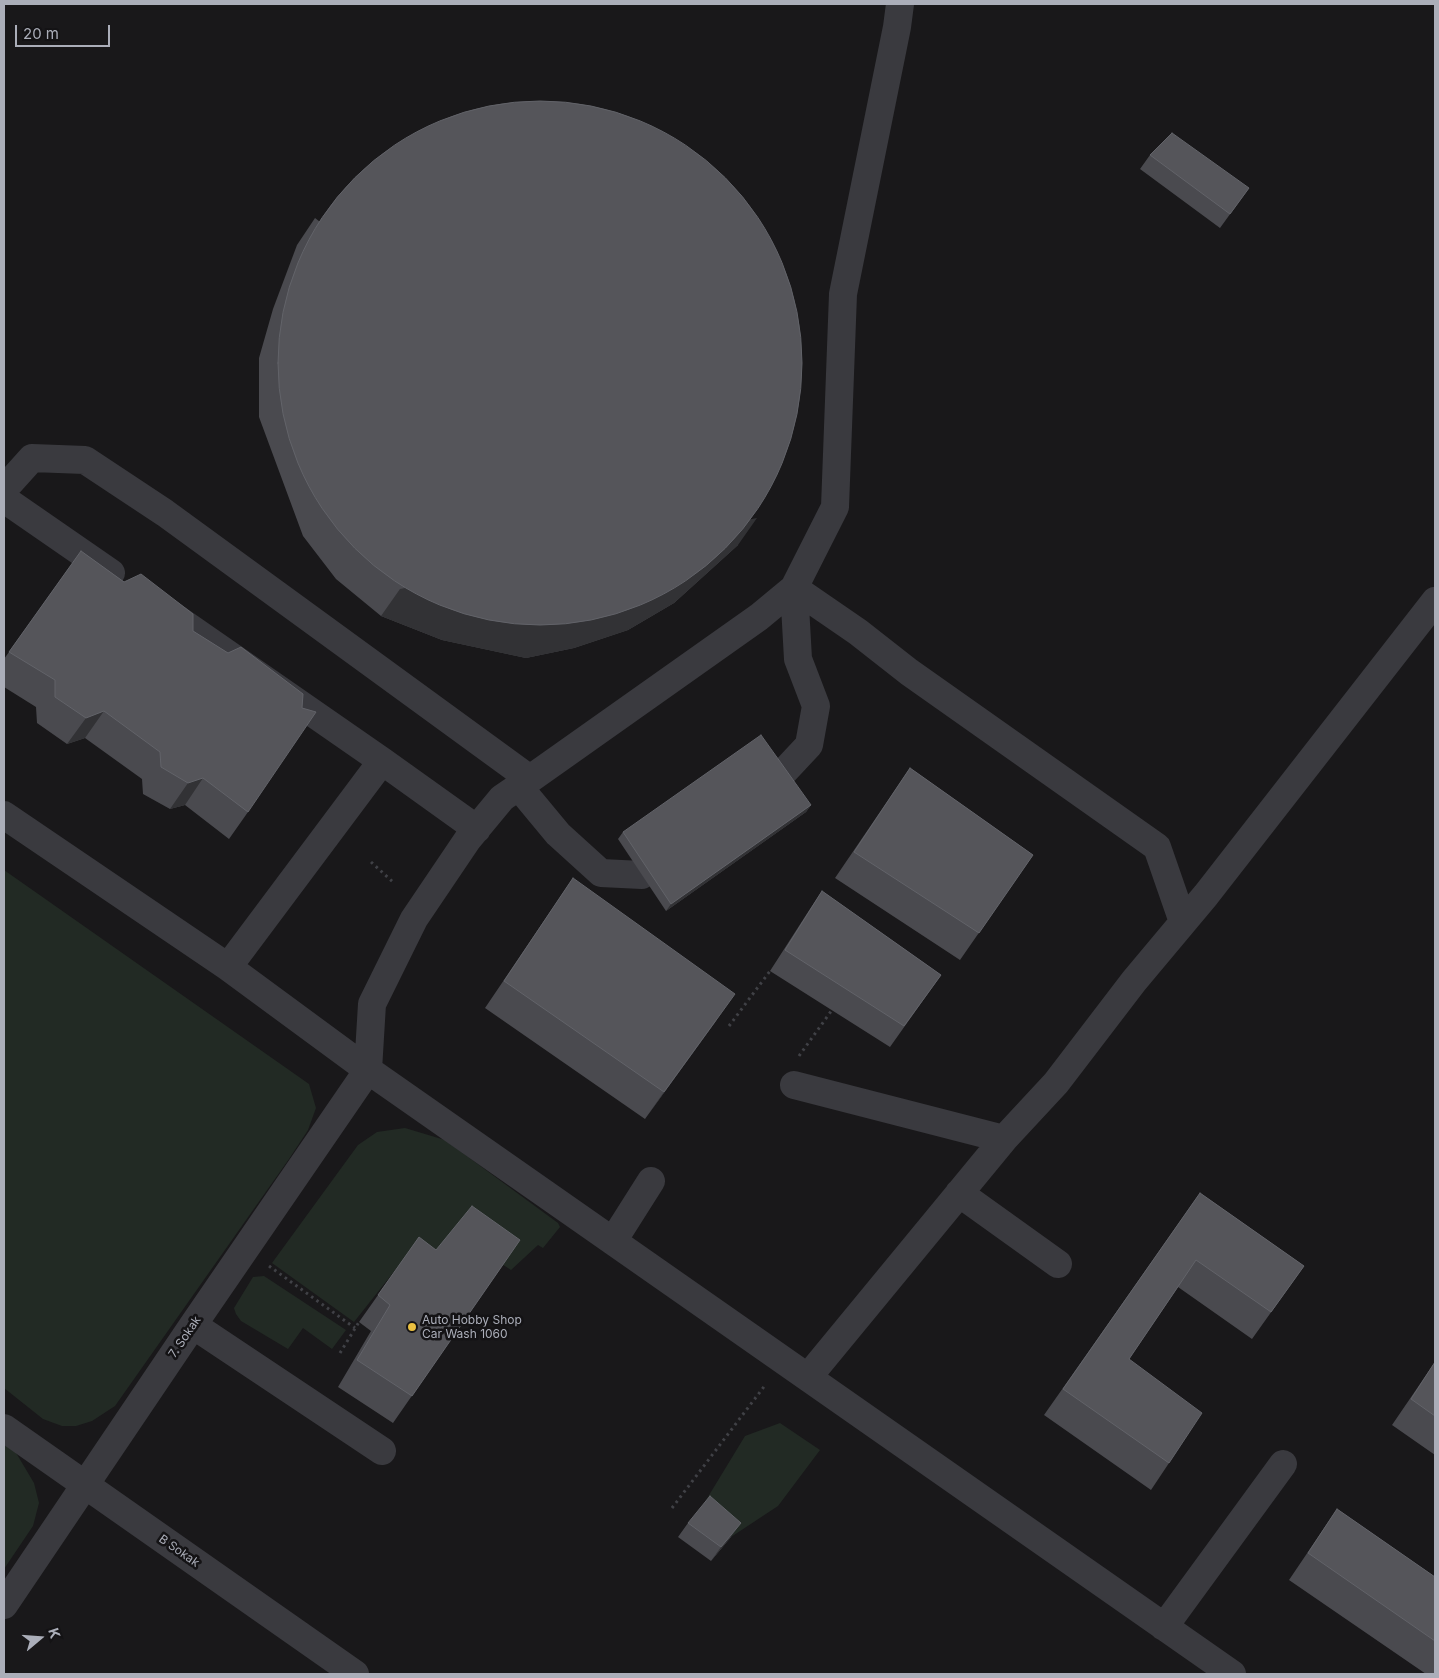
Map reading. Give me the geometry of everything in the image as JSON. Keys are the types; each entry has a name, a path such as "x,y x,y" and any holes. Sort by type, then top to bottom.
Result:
{"lane":[{"path":"368,1070 372,1004 414,919 468,840 502,798 759,617 794,588 835,506 843,294 900,4"},
{"path":"4,489 32,458 85,460 165,514 524,783 558,834 601,873 642,875"},
{"path":"4,499 477,829"},
{"path":"780,776 809,745 816,706 798,659 794,588"},
{"path":"794,588 858,632 909,672 1157,847 1184,922"},
{"path":"808,1377 1004,1139 1056,1083 1134,981 1212,887 1435,601"},
{"path":"228,966 382,761"},
{"path":"4,815 228,966 368,1070 1232,1674"},
{"name":"7. Sokak","path":"4,1605 368,1070"},
{"path":"795,1073 1004,1139"},
{"path":"613,1241 651,1181"},
{"path":"959,1193 1058,1264"},
{"path":"193,1325 382,1451"},
{"name":"B Sokak","path":"4,1428 354,1674"},
{"path":"1164,1627 1283,1464"}],"path":[{"path":"371,862 394,883"},
{"path":"729,1026 770,971"},
{"path":"795,1073 832,1010"},
{"path":"246,1250 355,1328"},
{"path":"340,1353 359,1322"},
{"path":"672,1508 784,1360"}],"shaded area":[{"path":"4,870 309,1084 316,1108 308,1130 289,1159 115,1406 92,1421 76,1426 62,1426 43,1419 4,1388"},
{"path":"405,1128 445,1140 558,1223 560,1227 543,1248 538,1245 511,1270 454,1233 417,1276 400,1264 354,1322 272,1263 358,1145 377,1132"},
{"path":"264,1276 346,1330 332,1349 303,1328 288,1349 241,1321 234,1308 253,1277"},
{"path":"780,1423 820,1450 778,1506 731,1537 700,1510 745,1436"},
{"path":"9,1441 34,1483 39,1503 33,1526 4,1569 4,1442"}],"building":[{"path":"540,101 566,102 591,106 616,112 640,121 686,145 726,177 758,217 782,263 791,287 797,312 801,337 801,389 797,414 791,439 782,463 758,509 726,549 686,581 640,605 616,614 591,620 566,624 540,625 514,624 489,620 464,614 440,605 394,581 354,549 322,509 298,463 289,439 283,414 279,389 278,363 279,337 283,312 289,287 298,263 322,217 354,177 394,145 440,121 464,112 489,106 514,102"},
{"path":"1172,133 1249,188 1230,214 1150,155"},
{"path":"81,551 124,582 141,574 193,614 193,631 228,653 241,647 303,694 302,708 316,712 248,812 203,778 188,783 161,767 160,752 104,711 86,718 55,697 55,680 9,652"},
{"path":"761,735 811,805 671,904 623,832"},
{"path":"910,768 1033,855 979,933 854,852"},
{"path":"573,878 735,994 664,1092 504,981"},
{"path":"822,891 941,975 904,1026 785,950"},
{"path":"1200,1193 1304,1266 1271,1312 1196,1260 1129,1359 1202,1413 1169,1463 1063,1389"},
{"name":"Auto Hobby Shop Car Wash 1060","path":"472,1206 520,1240 412,1396 357,1360 390,1305 378,1295 419,1237 436,1250"},
{"path":"1435,1362 1435,1416 1411,1399"},
{"path":"710,1496 741,1523 721,1547 688,1523"},
{"path":"1337,1509 1435,1577 1435,1641 1308,1553"}],"place":[{"name":"Auto Hobby Shop Car Wash 1060","path":"412,1327"}]}
